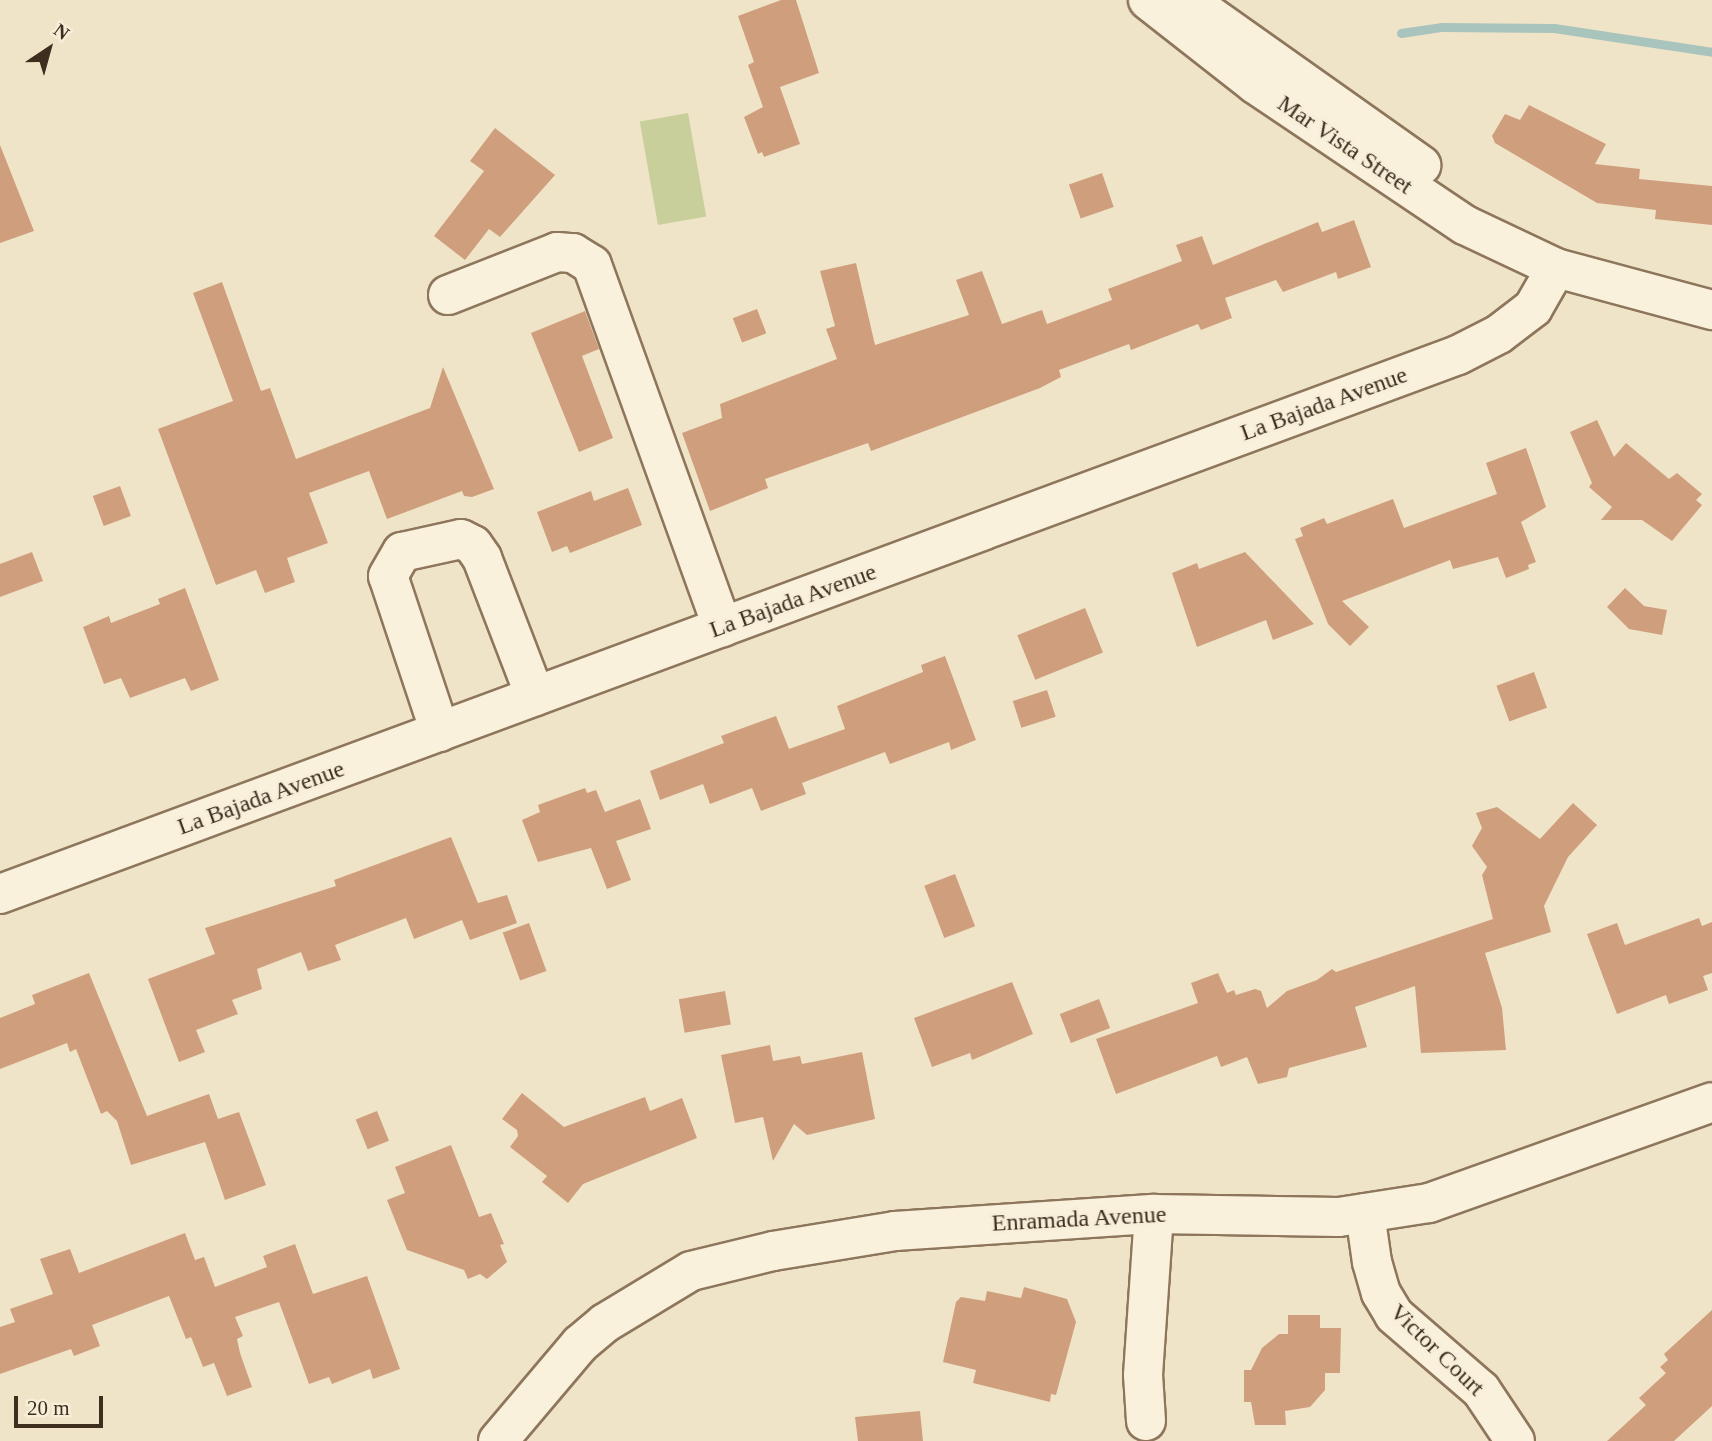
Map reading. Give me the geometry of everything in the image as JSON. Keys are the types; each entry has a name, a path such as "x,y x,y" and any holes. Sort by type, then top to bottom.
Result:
{"street":[{"name":"Mar Vista Street","path":"1148,0 1255,84 1465,225 1556,268 1712,310"},
{"name":"Mar Vista Street","path":"1188,0 1468,198 1556,268"},
{"path":"448,295 557,252 573,253 592,265 722,627"},
{"name":"La Bajada Avenue","path":"0,894 1458,355 1500,334 1533,308 1556,268"},
{"path":"440,732 388,576 402,552 461,539 473,545 482,558 535,696"},
{"name":"Enramada Avenue","path":"498,1441 580,1344 605,1323 691,1271 895,1231 1154,1214 1339,1217 1429,1203 1712,1102"},
{"name":"Victor Court","path":"1364,1213 1372,1262 1381,1293 1394,1315 1480,1390 1515,1441"},
{"path":"1146,1421 1143,1375 1154,1214"}],"green space":[{"path":"688,113 706,216 658,225 640,122"}],"building":[{"path":"781,0 796,0 819,73 780,87 800,144 764,157 762,152 758,154 744,117 763,107 748,65 754,62 738,16"},
{"path":"1529,105 1606,144 1595,164 1640,169 1639,179 1712,186 1712,225 1655,219 1656,210 1597,203 1495,143 1492,136 1505,114 1520,120"},
{"path":"495,128 555,175 500,237 489,229 465,260 434,236 484,171 470,161"},
{"path":"0,145 34,231 0,243"},
{"path":"1102,173 1114,207 1081,218 1069,184"},
{"path":"1354,220 1371,267 1338,279 1336,272 1283,292 1276,280 1225,298 1232,318 1201,330 1198,324 1131,350 1129,344 1059,370 1061,377 1040,388 871,451 868,443 765,479 768,488 710,511 682,433 722,418 720,404 837,359 826,329 835,326 820,271 856,263 875,345 969,315 956,280 982,271 1002,324 1042,310 1047,324 1112,300 1108,289 1182,261 1176,245 1202,236 1213,265 1318,222 1322,232"},
{"path":"222,282 261,391 270,388 296,459 430,408 443,367 494,489 472,497 464,496 462,491 387,519 369,471 309,493 328,543 287,558 295,582 265,593 256,570 216,585 158,429 233,401 193,293"},
{"path":"757,309 766,333 742,343 733,318"},
{"path":"585,311 599,349 582,356 613,438 579,452 531,333"},
{"path":"1597,420 1614,457 1626,443 1669,479 1677,473 1702,494 1696,500 1702,505 1672,541 1642,520 1601,520 1612,507 1589,487 1592,483 1570,432"},
{"path":"1526,448 1546,507 1521,522 1536,562 1528,565 1529,569 1506,578 1498,557 1453,569 1450,560 1342,601 1369,627 1350,646 1328,624 1295,539 1303,536 1300,528 1324,518 1327,524 1393,499 1404,528 1497,494 1486,463"},
{"path":"120,486 131,516 104,526 93,496"},
{"path":"628,488 642,525 570,553 567,546 552,552 537,512 591,491 594,501"},
{"path":"32,552 43,581 0,597 0,564"},
{"path":"1245,552 1314,624 1273,640 1266,620 1197,647 1172,573 1197,563 1199,569"},
{"path":"185,588 219,680 191,691 185,678 130,698 121,678 104,684 83,627 109,616 111,623 160,604 158,599"},
{"path":"1625,588 1644,606 1667,610 1662,635 1629,629 1607,607"},
{"path":"1085,608 1103,653 1035,680 1017,635"},
{"path":"945,656 976,740 951,750 949,742 890,764 885,752 802,783 806,794 761,811 752,788 710,804 703,784 660,800 650,771 724,743 721,736 776,716 789,749 845,729 837,706 923,672 921,665"},
{"path":"1534,672 1547,708 1509,721 1496,686"},
{"path":"1047,690 1056,717 1021,728 1013,701"},
{"path":"585,788 587,793 596,790 605,812 640,799 651,829 616,841 631,880 607,889 591,848 538,862 522,820 540,812 538,805"},
{"path":"1573,803 1597,825 1568,857 1544,906 1551,932 1485,953 1502,1008 1506,1050 1421,1053 1415,986 1355,1007 1367,1047 1289,1068 1287,1077 1258,1084 1247,1057 1221,1067 1217,1056 1116,1094 1096,1039 1198,1003 1191,983 1218,973 1227,993 1234,990 1236,995 1255,989 1261,991 1267,1008 1287,991 1317,980 1332,969 1336,972 1493,919 1482,875 1487,867 1472,846 1482,828 1476,813 1497,807 1540,839"},
{"path":"451,837 478,903 507,895 517,923 470,940 462,920 414,939 406,918 335,945 341,960 308,971 301,952 257,969 262,989 232,1000 238,1014 196,1030 205,1052 179,1062 148,979 215,954 205,928 336,886 334,880"},
{"path":"955,874 975,926 944,938 924,886"},
{"path":"1699,918 1702,926 1712,922 1712,973 1703,976 1708,990 1669,1004 1666,995 1617,1014 1587,934 1617,923 1625,945"},
{"path":"529,923 546,971 520,981 503,933"},
{"path":"89,973 147,1116 209,1094 218,1119 239,1112 266,1185 225,1200 205,1142 131,1165 117,1121 107,1111 101,1114 76,1049 70,1052 67,1043 0,1069 0,1018 35,1004 32,995"},
{"path":"1012,982 1033,1034 972,1060 970,1053 932,1067 914,1018"},
{"path":"725,991 731,1024 685,1033 679,999"},
{"path":"1099,999 1110,1028 1071,1043 1060,1014"},
{"path":"770,1045 773,1061 800,1056 802,1064 862,1052 875,1119 807,1135 794,1124 773,1161 763,1117 735,1123 721,1055"},
{"path":"522,1093 564,1127 645,1097 650,1111 682,1098 697,1138 583,1184 568,1203 542,1182 547,1176 510,1147 518,1136 517,1130 502,1119"},
{"path":"377,1111 389,1141 368,1149 356,1120"},
{"path":"451,1145 479,1217 491,1213 504,1244 500,1245 507,1262 487,1279 480,1274 468,1279 464,1270 407,1250 387,1200 405,1193 395,1167"},
{"path":"185,1233 195,1260 204,1257 215,1287 267,1267 263,1256 295,1244 313,1294 367,1276 400,1369 373,1379 370,1369 332,1384 329,1377 309,1384 279,1302 235,1317 243,1336 237,1339 240,1353 252,1387 227,1396 214,1363 203,1367 191,1337 186,1339 169,1296 92,1325 100,1346 74,1356 71,1349 0,1374 0,1327 15,1322 10,1309 53,1294 40,1259 70,1249 79,1273"},
{"path":"1024,1287 1067,1299 1076,1322 1056,1395 1051,1394 1050,1402 973,1383 976,1370 943,1362 956,1302 961,1297 985,1301 987,1291 1021,1298"},
{"path":"1712,1310 1712,1406 1674,1441 1607,1441 1646,1405 1639,1398 1666,1373 1660,1367 1668,1360 1664,1354"},
{"path":"1288,1315 1320,1315 1320,1328 1341,1328 1340,1373 1325,1373 1325,1390 1310,1407 1285,1411 1286,1425 1255,1425 1251,1402 1244,1402 1244,1370 1251,1370 1262,1348 1279,1334 1288,1334"},
{"path":"920,1411 923,1441 858,1441 855,1417"}],"waterway":[{"path":"1401,33 1441,27 1554,28 1712,52"}]}
